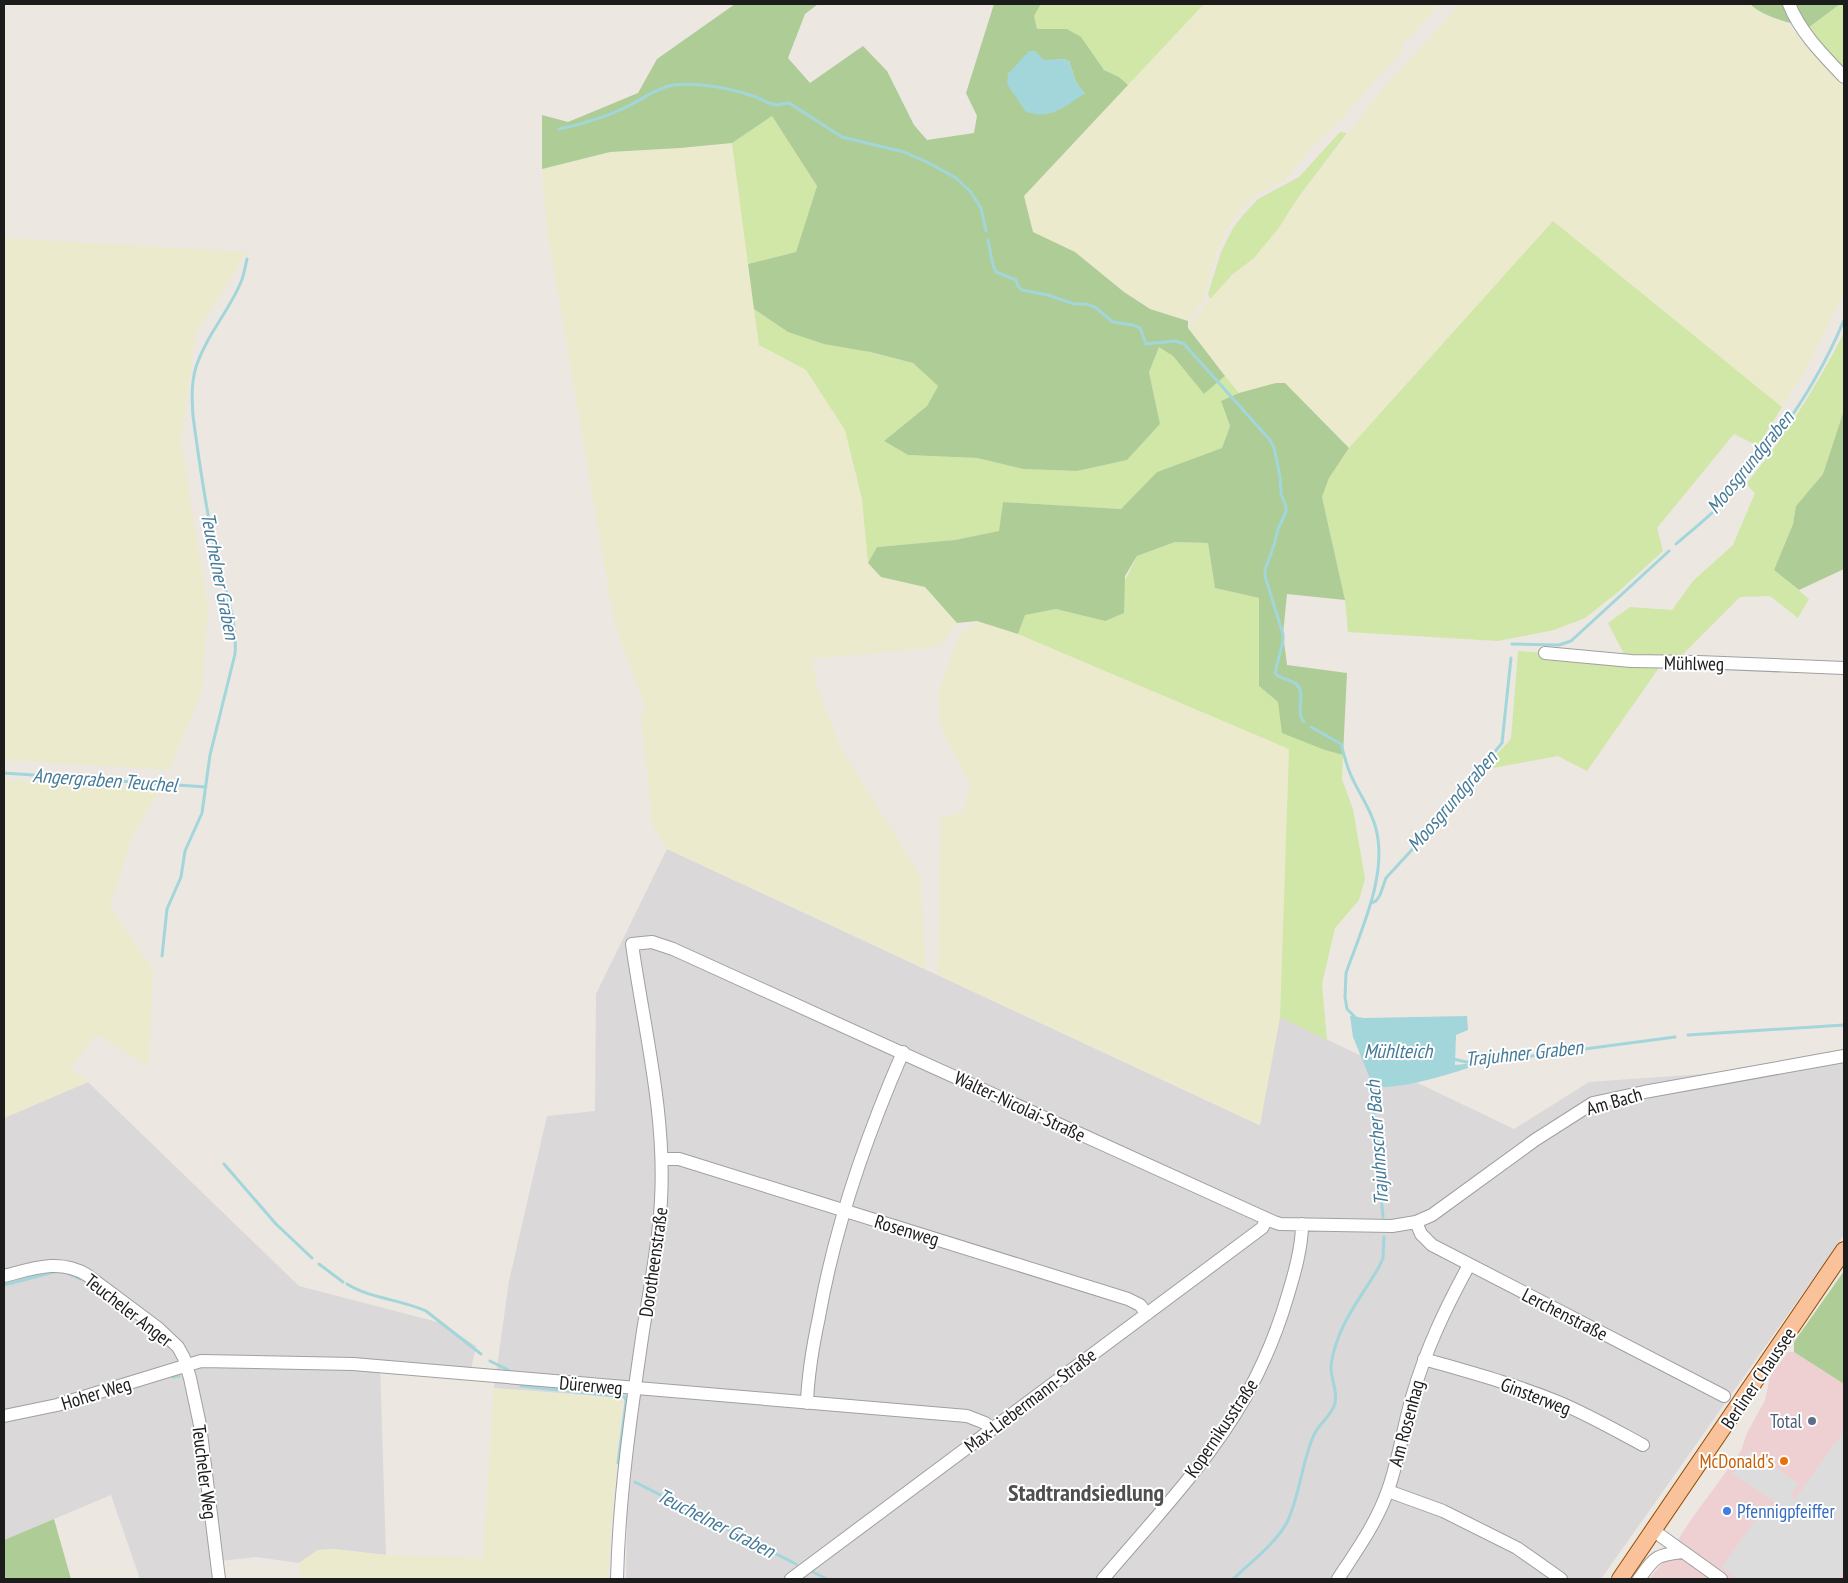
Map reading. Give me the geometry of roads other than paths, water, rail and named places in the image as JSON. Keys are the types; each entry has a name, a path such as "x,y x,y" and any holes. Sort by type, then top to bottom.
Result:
{"main road":[{"name":"Berliner Chaussee","path":"1620,1579 1844,1250"}],"street":[{"path":"1788,4 1804,31 1823,56 1844,77"},
{"name":"Mühlweg","path":"1545,653 1631,661 1844,668"},
{"name":"Walter-Nicolai-Straße","path":"632,944 652,942 673,948 1280,1224 1392,1226 1416,1222"},
{"name":"Dorotheenstraße","path":"617,1579 620,1512 635,1389 659,1224 662,1159 659,1117 632,944"},
{"path":"806,1403 810,1367 825,1280 844,1210 871,1129 903,1052"},
{"name":"Am Bach","path":"1416,1222 1432,1215 1535,1140 1592,1104 1636,1093 1844,1056"},
{"name":"Rosenweg","path":"662,1159 679,1159 1128,1299 1140,1305 1147,1314"},
{"name":"Max-Liebermann-Straße","path":"791,1579 1262,1228 1267,1219"},
{"name":"Lerchenstraße","path":"1416,1222 1421,1234 1432,1245 1724,1396"},
{"name":"Kopernikusstraße","path":"1104,1579 1206,1456 1245,1397 1266,1356 1285,1306 1294,1275 1302,1224"},
{"name":"Teucheler Anger","path":"4,1276 55,1265 68,1266 81,1271 158,1328 178,1348 186,1365"},
{"name":"Am Rosenhag","path":"1338,1579 1371,1529 1388,1491 1424,1359 1442,1314 1469,1265"},
{"name":"Ginsterweg","path":"1424,1359 1486,1377 1558,1402 1643,1445"},
{"name":"Dürerweg","path":"186,1365 201,1361 353,1364 967,1416 985,1423 991,1430"},
{"name":"Hoher Weg","path":"4,1416 58,1405 186,1365"},
{"name":"Teucheler Weg","path":"186,1365 203,1444 219,1579"},
{"path":"1388,1491 1443,1511 1517,1548 1561,1579"},
{"path":"1654,1531 1721,1579"},
{"path":"1639,1579 1651,1562 1658,1556 1683,1552"}],"water":[{"path":"1029,51 1035,51 1044,60 1064,59 1069,61 1076,82 1085,93 1051,113 1035,114 1026,112 1007,84 1008,74"},
{"name":"Mühlteich","path":"1350,1016 1365,1018 1467,1016 1468,1030 1456,1035 1455,1065 1475,1063 1474,1066 1437,1078 1410,1084 1371,1087 1371,1081 1353,1037"}],"waterway":[{"path":"559,129 612,114 655,91 673,85 713,86 744,93 774,105 789,103 842,137 904,152 956,178 970,191 981,208 986,231"},
{"path":"988,240 996,272 1016,280 1022,290 1048,295 1074,304 1086,304 1095,307 1113,322 1140,328 1146,344 1175,341 1184,344 1270,440 1274,448 1280,476 1281,494 1286,506 1286,512 1278,529 1265,570 1265,576 1283,634 1275,673 1296,684 1300,690 1300,712 1304,722"},
{"name":"Teuchelner Graben","path":"162,956 167,909 181,877 185,851 202,813 210,755 235,654 232,614 218,562 205,499 193,416 193,379 200,356 241,282 247,259"},
{"name":"Moosgrundgraben","path":"1676,544 1721,504 1778,436 1808,391 1844,320"},
{"name":"Moosgrundgraben","path":"1512,644 1559,645 1571,641 1669,551"},
{"name":"Moosgrundgraben","path":"1371,903 1376,901 1380,895 1386,878 1431,829 1502,743 1511,658"},
{"path":"1311,727 1341,744 1350,773 1374,822 1379,847 1376,883 1365,921 1346,973 1345,997 1347,1009 1356,1018"},
{"name":"Angergraben Teuchel","path":"4,773 206,787"},
{"name":"Trajuhner Graben","path":"1688,1035 1844,1025"},
{"name":"Trajuhner Graben","path":"1453,1059 1466,1062 1508,1059 1675,1037"},
{"name":"Trajuhnscher Bach","path":"1371,1081 1383,1217"},
{"name":"Teuchelner Graben","path":"224,1164 276,1224 312,1258"},
{"name":"Trajuhnscher Bach","path":"1233,1579 1272,1543 1289,1518 1313,1437 1331,1412 1335,1403 1336,1393 1331,1365 1338,1338 1350,1314 1379,1267 1383,1258 1384,1237"},
{"name":"Teuchelner Graben","path":"319,1264 343,1282"},
{"path":"4,1285 54,1272"},
{"path":"67,1273 80,1279"},
{"name":"Teuchelner Graben","path":"347,1284 366,1293 426,1311 481,1354"},
{"name":"Teuchelner Graben","path":"490,1361 510,1371"},
{"path":"173,1377 179,1376"},
{"name":"Teuchelner Graben","path":"521,1386 625,1397 626,1402 618,1463"},
{"name":"Teuchelner Graben","path":"635,1482 796,1564"},
{"name":"Teuchelner Graben","path":"813,1572 827,1579"}],"place":[{"name":"Total","path":"1812,1421"},
{"name":"McDonald's","path":"1784,1461"},
{"name":"Pfennigpfeiffer","path":"1727,1511"}],"district":[{"name":"Stadtrandsiedlung","path":"1086,1493"}]}
